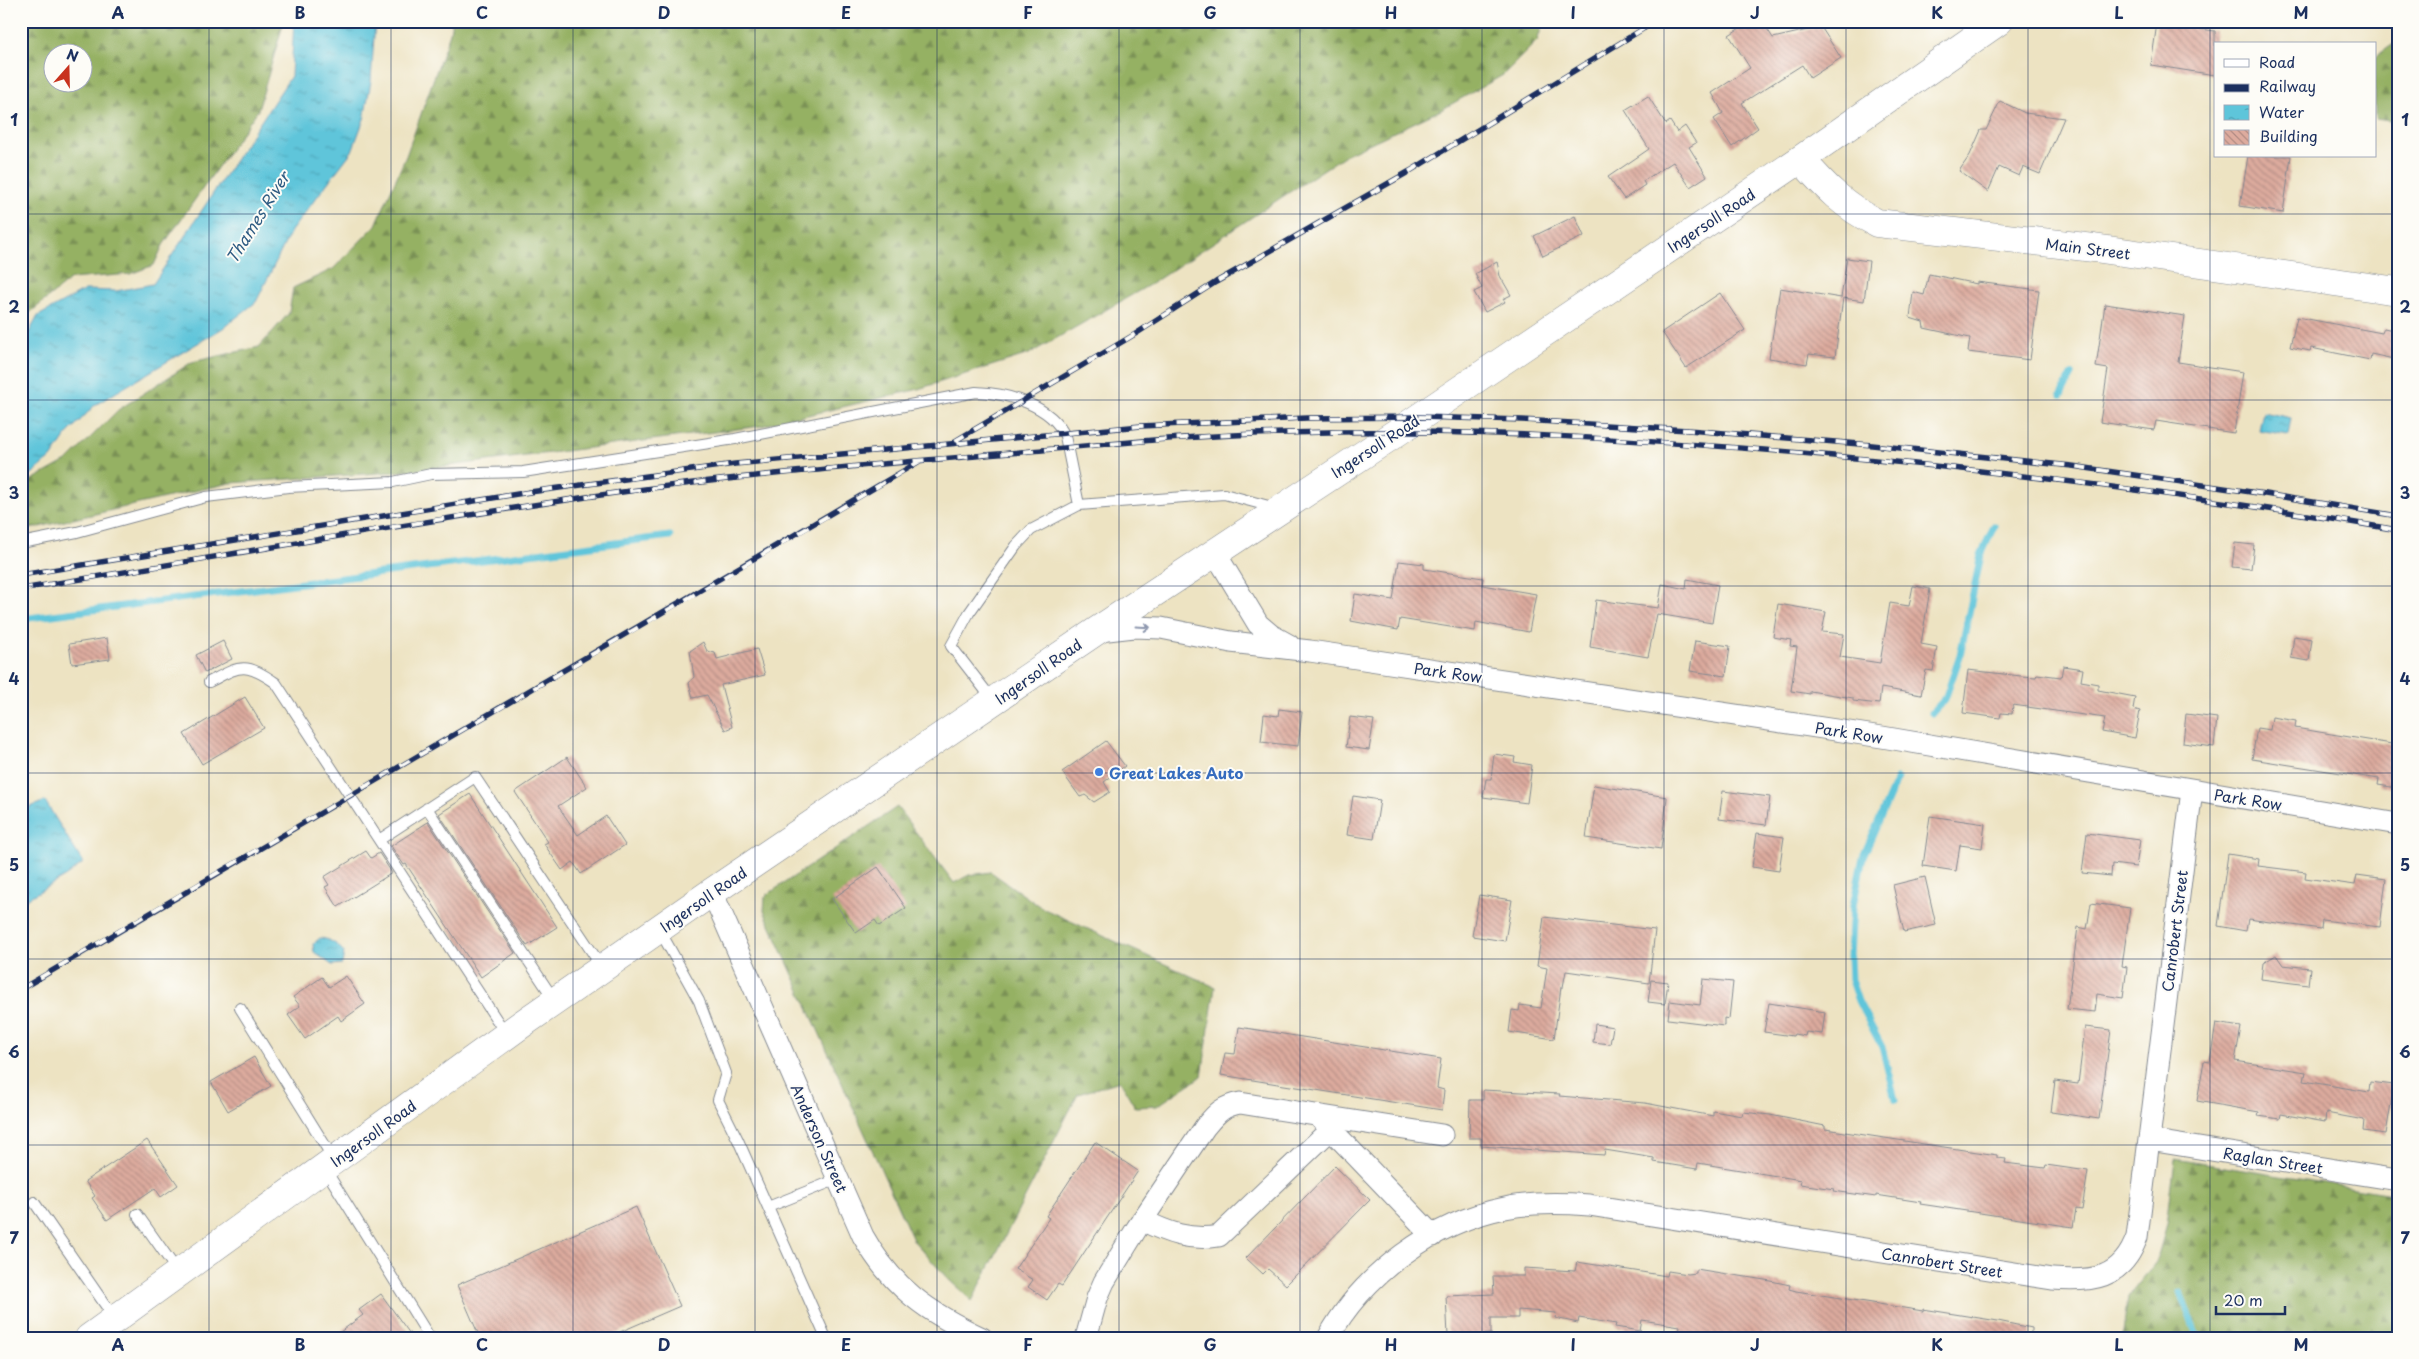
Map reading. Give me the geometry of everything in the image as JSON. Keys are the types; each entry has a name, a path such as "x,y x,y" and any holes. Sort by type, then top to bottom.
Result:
{"main road":[{"name":"Ingersoll Road","path":"90,1338 507,1035 712,892 1095,632 1412,422 1801,159 1998,21"},
{"name":"Main Street","path":"1801,159 1825,188 1853,211 1877,223 2094,248 2398,291"}],"street":[{"name":"Park Row","path":"1214,552 1258,624 1271,635 1298,650"},
{"name":"Park Row","path":"1095,632 1134,627 1161,628 1231,642 1298,650 1882,737 2398,824"},
{"name":"Canrobert Street","path":"1328,1338 1354,1301 1380,1273 1433,1236 1480,1214 1508,1207 1542,1204 1581,1204 2078,1282 2106,1276 2122,1263 2134,1245 2149,1140 2192,790"},
{"name":"Anderson Street","path":"712,892 863,1236 876,1259 891,1277 930,1311 982,1338"},
{"path":"1086,1338 1091,1315 1104,1282 1142,1220 1205,1127 1220,1110 1228,1105 1240,1103 1324,1122 1442,1135"},
{"path":"1142,1220 1159,1229 1184,1237 1204,1239 1219,1236 1324,1122"},
{"path":"1324,1122 1433,1236"},
{"name":"Raglan Street","path":"2149,1140 2398,1180"}],"lane":[{"path":"21,543 77,532 206,497 288,487 393,482 431,474 523,472 735,439 976,392 1002,396 1030,406 1045,413 1060,427 1064,436 1079,505"},
{"path":"994,701 951,646 969,613 1016,546 1031,530 1079,505 1224,494 1280,509"},
{"path":"209,682 239,667 260,672 276,683 507,1035"},
{"path":"379,840 475,777 602,968"},
{"path":"427,808 555,1001"},
{"path":"659,929 702,1010 726,1073 718,1100 826,1338"},
{"path":"240,1008 430,1338"},
{"path":"768,1207 838,1179"},
{"path":"34,1202 115,1319"},
{"path":"136,1214 179,1274"}],"green space":[{"path":"21,21 284,21 258,110 163,245 154,265 130,274 71,279 21,320"},
{"path":"452,21 1544,21 1537,41 1503,75 1441,110 1347,154 1151,284 1029,354 915,390 761,426 409,471 230,483 21,531 21,486 68,460 118,410 192,362 259,347 289,313 293,288 333,269 376,225 406,156 450,33"},
{"path":"2398,41 2398,122 2376,119 2376,56"},
{"path":"897,807 954,883 969,875 991,872 1042,908 1215,987 1202,1076 1157,1106 1135,1107 1120,1081 1078,1094 972,1301 948,1279 913,1240 764,911 765,897 771,892"},
{"path":"2175,1159 2398,1195 2398,1338 2122,1338 2128,1297 2156,1262 2167,1225"}],"water":[{"name":"Thames River","path":"294,21 375,21 371,81 364,119 352,151 291,231 256,302 223,328 95,405 68,433 51,458 21,483 21,347 38,316 85,290 116,291 153,284 291,76"},
{"path":"2263,412 2291,418 2288,435 2259,430"},
{"path":"45,801 83,863 66,876 21,902 21,811"},
{"path":"320,938 333,942 344,952 342,964 332,965 314,952 313,944"}],"building":[{"path":"1751,21 1762,21 1773,38 1821,27 1841,58 1810,78 1802,65 1742,103 1758,128 1732,147 1714,119 1723,113 1712,93 1750,68 1729,35"},
{"path":"2157,23 2215,31 2214,75 2151,65"},
{"path":"1648,96 1666,124 1670,121 1677,132 1685,126 1696,143 1689,147 1707,176 1690,187 1673,162 1643,181 1645,185 1624,199 1608,177 1649,149 1625,110"},
{"path":"2000,101 2025,113 2064,118 2040,174 2023,167 2019,176 1999,167 1988,192 1959,171 1970,155 1981,130 1986,130"},
{"path":"2248,158 2291,158 2283,213 2240,206"},
{"path":"1575,216 1584,236 1543,256 1534,236"},
{"path":"1847,258 1869,261 1864,301 1843,298 1835,357 1809,354 1807,364 1769,358 1780,288 1841,298"},
{"path":"1497,262 1500,276 1511,295 1503,299 1505,302 1485,312 1474,292 1482,288 1475,274"},
{"path":"1929,274 1977,284 1977,282 2039,290 2030,360 1968,352 1970,338 1924,328 1923,322 1910,318 1913,292 1924,295"},
{"path":"1720,293 1745,330 1686,368 1662,332"},
{"path":"2105,304 2185,316 2178,362 2243,372 2234,433 2156,421 2154,430 2100,422 2108,369 2096,367"},
{"path":"2297,317 2382,333 2384,328 2398,331 2398,360 2371,354 2370,360 2311,348 2310,351 2290,347"},
{"path":"2235,543 2254,545 2251,569 2232,567"},
{"path":"1399,561 1424,564 1424,569 1483,578 1482,585 1536,594 1529,632 1476,622 1475,631 1400,619 1398,630 1351,621 1355,594 1393,600"},
{"path":"1687,579 1718,585 1712,623 1657,614 1648,657 1590,647 1596,600 1658,608 1662,584 1686,589"},
{"path":"1913,586 1930,589 1921,644 1937,647 1933,671 1926,670 1921,695 1881,688 1879,704 1853,701 1853,698 1810,691 1810,694 1791,691 1797,647 1790,646 1791,640 1773,637 1778,604 1826,612 1822,632 1844,634 1840,657 1880,663 1890,603 1909,606"},
{"path":"2294,636 2312,639 2309,661 2291,658"},
{"path":"107,638 110,659 72,664 69,644"},
{"path":"223,641 232,659 205,673 196,655"},
{"path":"1695,641 1730,646 1726,676 1690,671"},
{"path":"703,642 707,651 715,653 717,659 757,649 765,675 721,685 732,727 725,730 707,695 693,698 689,683 694,677 690,651"},
{"path":"2063,666 2083,669 2081,681 2098,684 2098,690 2135,697 2133,709 2140,711 2135,738 2102,732 2105,718 2013,705 2012,714 2001,713 2000,718 1963,713 1968,670 2021,676 2036,677 2037,674 2061,677"},
{"path":"245,697 264,728 202,764 184,734"},
{"path":"1279,709 1302,712 1298,746 1261,742 1264,714 1278,716"},
{"path":"2186,714 2217,718 2214,747 2183,743"},
{"path":"1350,717 1374,720 1369,750 1346,747"},
{"path":"2272,717 2296,721 2295,728 2398,745 2398,788 2378,785 2379,779 2252,759 2257,728 2270,730"},
{"path":"1106,741 1125,766 1104,782 1110,792 1094,802 1085,795 1080,797 1062,772"},
{"path":"1494,754 1515,757 1514,762 1532,765 1527,803 1483,797 1486,779 1491,779"},
{"path":"567,757 587,787 558,806 578,835 606,816 625,845 581,874 573,862 562,870 544,844 548,842 515,792"},
{"path":"1594,785 1667,797 1661,849 1586,838"},
{"path":"1723,791 1770,797 1766,825 1719,819"},
{"path":"470,794 557,927 527,946 439,814"},
{"path":"1353,796 1380,800 1374,839 1347,835"},
{"path":"1930,816 1985,824 1982,848 1960,845 1956,871 1923,866"},
{"path":"428,822 515,953 481,977 406,864 404,865 391,846"},
{"path":"1757,833 1784,837 1779,871 1752,867"},
{"path":"2087,833 2140,840 2136,867 2112,864 2111,876 2082,873"},
{"path":"366,851 371,858 379,853 392,873 338,907 325,887 329,885 324,877"},
{"path":"2228,854 2259,859 2258,866 2306,872 2305,878 2355,885 2357,875 2386,879 2380,927 2322,920 2321,929 2248,919 2246,931 2218,926"},
{"path":"878,867 906,908 879,926 875,920 856,933 832,899"},
{"path":"1925,877 1936,925 1904,932 1893,885"},
{"path":"1479,895 1512,900 1505,941 1472,936"},
{"path":"2091,903 2130,908 2122,966 2127,967 2123,998 2097,994 2095,1012 2067,1009 2078,927 2087,929"},
{"path":"1544,917 1655,930 1649,983 1566,971 1563,987 1561,987 1554,1039 1509,1032 1512,1010 1519,1011 1520,1005 1541,1008 1547,968 1537,966"},
{"path":"2276,955 2283,965 2310,968 2308,985 2261,979 2263,963"},
{"path":"346,976 365,1004 341,1021 338,1016 305,1039 288,1015 300,1006 293,997 322,977 329,987"},
{"path":"1703,979 1733,982 1729,1019 1724,1018 1724,1026 1668,1019 1670,1001 1700,1005"},
{"path":"1651,980 1668,982 1665,1004 1648,1002"},
{"path":"1769,1003 1825,1012 1822,1034 1806,1032 1805,1036 1794,1034 1793,1036 1764,1032"},
{"path":"2216,1023 2241,1027 2235,1061 2306,1072 2304,1081 2369,1092 2370,1082 2394,1085 2386,1134 2363,1131 2364,1120 2326,1113 2325,1122 2281,1114 2280,1119 2258,1116 2259,1112 2197,1101 2204,1061 2210,1062"},
{"path":"1595,1024 1613,1027 1610,1044 1593,1042"},
{"path":"1239,1027 1441,1059 1437,1088 1444,1090 1442,1110 1221,1075 1225,1053 1235,1054"},
{"path":"2085,1027 2111,1030 2099,1119 2051,1112 2055,1081 2078,1084"},
{"path":"254,1057 271,1086 228,1111 211,1082"},
{"path":"1483,1090 1560,1094 1559,1096 1645,1103 1713,1116 1713,1111 1742,1116 1743,1112 1770,1115 1825,1126 1825,1129 1997,1155 1997,1158 2006,1159 2005,1163 2045,1168 2046,1165 2088,1171 2082,1210 2076,1209 2073,1227 1920,1204 1921,1202 1876,1195 1876,1197 1833,1191 1834,1189 1800,1184 1801,1180 1698,1163 1697,1169 1654,1162 1654,1158 1605,1150 1604,1155 1481,1146 1481,1138 1469,1138 1470,1100 1483,1100"},
{"path":"147,1140 178,1185 161,1197 155,1188 107,1220 92,1198 95,1196 85,1181"},
{"path":"1095,1142 1138,1171 1062,1286 1058,1284 1047,1300 1028,1287 1033,1280 1015,1269 1049,1218 1046,1216"},
{"path":"1335,1166 1370,1200 1286,1285 1268,1269 1263,1274 1246,1258"},
{"path":"636,1207 680,1306 606,1338 480,1338 457,1285"},
{"path":"1577,1262 1667,1276 1668,1271 1688,1274 1696,1273 1696,1269 1771,1281 1790,1285 1789,1289 1796,1291 1923,1311 1923,1309 2031,1328 2031,1338 1702,1338 1679,1332 1680,1326 1642,1320 1640,1331 1615,1327 1616,1324 1579,1318 1578,1323 1555,1318 1556,1313 1518,1310 1518,1318 1491,1318 1491,1334 1448,1336 1446,1296 1494,1294 1493,1276 1524,1276 1524,1268 1575,1271"},
{"path":"381,1294 413,1338 332,1338 363,1315 359,1310"}],"waterway":[{"path":"2061,395 2072,375"},
{"path":"1932,713 1945,699 1960,656 1981,555 1994,526"},
{"path":"21,619 670,536"},
{"path":"1895,1099 1882,1047 1858,1001 1851,980 1850,956 1853,906 1863,857 1897,779"},
{"path":"2180,1292 2198,1338"}],"railway":[{"path":"955,441 1137,333 1216,282 1410,171 1656,21"},
{"path":"21,575 530,492 735,464 1141,426 1307,418 1420,417 1522,420 1688,430 1872,445 2072,466 2265,494 2398,516"},
{"path":"21,589 466,515 615,493 812,470 1112,444 1285,433 1412,432 1538,435 1790,452 2019,475 2171,495 2398,530"},
{"path":"21,989 920,461"}],"place":[{"name":"Great Lakes Auto","path":"1099,772"}]}
